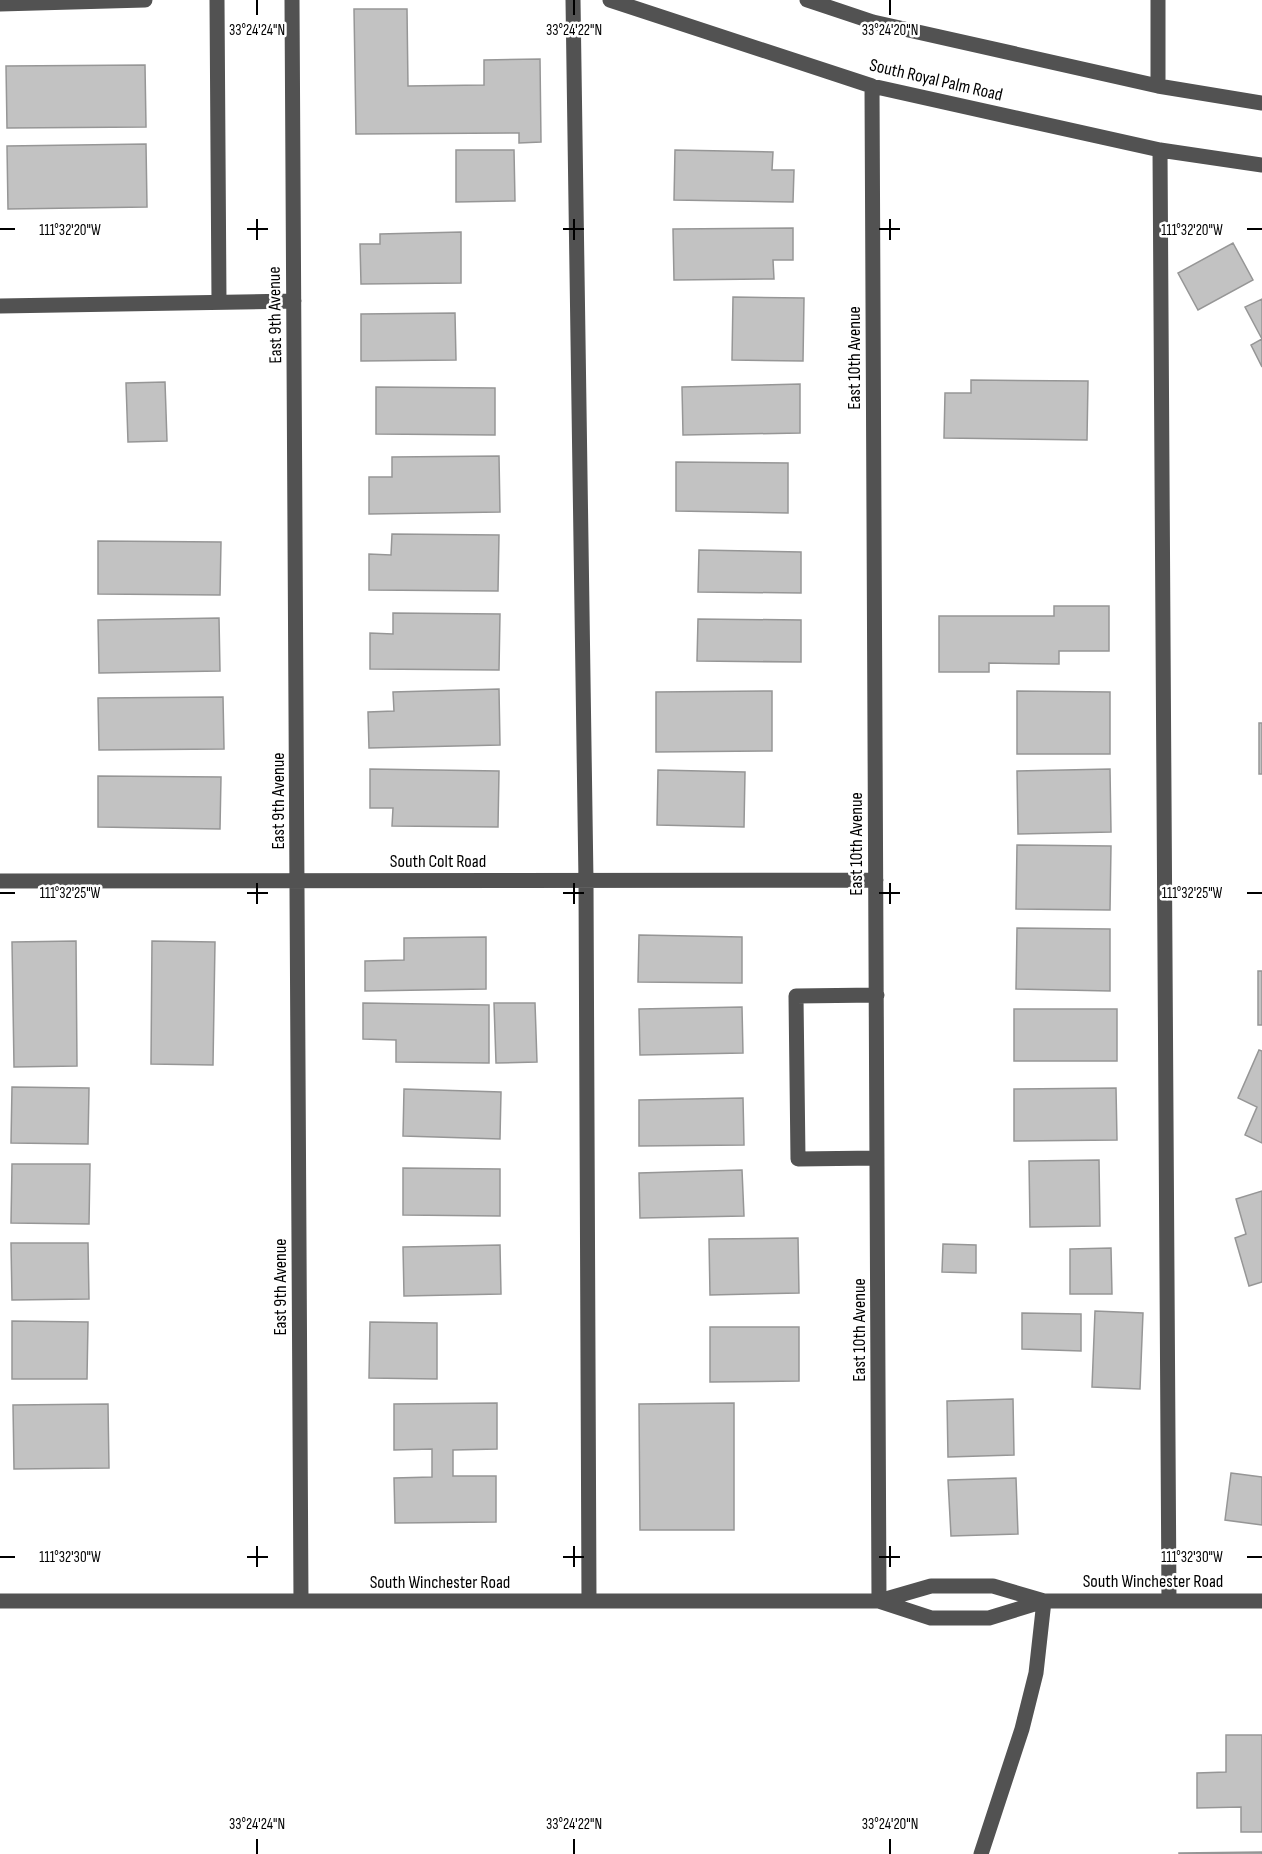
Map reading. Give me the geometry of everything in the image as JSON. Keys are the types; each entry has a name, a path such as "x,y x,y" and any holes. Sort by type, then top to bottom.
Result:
{"street":[{"path":"0,3 145,0"},
{"path":"217,0 219,302"},
{"name":"East 9th Avenue","path":"292,0 301,1601"},
{"path":"573,0 586,881 589,1601"},
{"name":"South Royal Palm Road","path":"610,0 872,86 1160,150 1262,165"},
{"path":"807,0 873,22 1158,86 1262,103"},
{"path":"1158,0 1158,86"},
{"name":"East 10th Avenue","path":"872,86 879,1601"},
{"path":"1160,150 1169,1601"},
{"path":"0,306 294,301"},
{"name":"South Colt Road","path":"0,881 876,880"},
{"path":"877,995 796,996 798,1159 877,1158"},
{"name":"South Winchester Road","path":"0,1601 879,1601 931,1586 993,1586 1044,1601 1262,1601"},
{"name":"South Winchester Road","path":"879,1601 931,1618 989,1618 1044,1601"},
{"path":"981,1854 1022,1729 1036,1673 1044,1601"}],"building":[{"path":"354,9 407,9 408,86 484,85 484,60 540,59 541,142 519,143 519,133 356,134"},
{"path":"145,65 146,127 7,128 6,66"},
{"path":"146,144 147,207 8,209 7,146"},
{"path":"456,150 514,150 515,201 456,202"},
{"path":"675,150 773,152 772,170 794,170 793,202 674,200"},
{"path":"793,228 793,260 773,260 774,279 674,280 673,229"},
{"path":"461,232 461,283 361,284 360,244 380,244 380,234"},
{"path":"1233,243 1253,280 1198,310 1178,273"},
{"path":"733,297 804,298 803,361 732,360"},
{"path":"1262,299 1262,339 1245,307"},
{"path":"455,313 456,360 361,361 361,314"},
{"path":"1262,339 1262,367 1251,345"},
{"path":"971,380 1088,381 1087,440 944,438 945,393 971,393"},
{"path":"165,382 167,441 128,442 126,383"},
{"path":"800,384 800,433 683,435 682,387"},
{"path":"376,387 495,388 495,435 376,434"},
{"path":"499,456 500,512 369,514 369,477 392,477 392,457"},
{"path":"676,462 788,463 788,513 676,511"},
{"path":"392,534 499,535 498,591 369,590 369,554 391,555"},
{"path":"98,541 221,542 220,595 98,594"},
{"path":"699,550 801,552 801,593 698,592"},
{"path":"1054,606 1109,606 1109,651 1059,651 1059,664 989,663 989,672 939,672 939,616 1054,616"},
{"path":"393,613 500,614 499,670 370,669 370,633 393,634"},
{"path":"219,618 220,671 99,673 98,620"},
{"path":"698,619 801,620 801,662 697,661"},
{"path":"499,689 500,745 369,748 368,712 394,711 393,692"},
{"path":"772,691 772,751 656,752 656,692"},
{"path":"1017,691 1110,692 1110,754 1017,754"},
{"path":"223,697 224,749 99,750 98,698"},
{"path":"1259,723 1262,723 1262,774 1259,774"},
{"path":"370,769 499,771 498,827 392,826 393,808 370,808"},
{"path":"1110,769 1111,832 1018,834 1017,771"},
{"path":"658,770 745,772 744,827 657,825"},
{"path":"98,776 221,777 220,829 98,827"},
{"path":"1017,845 1111,846 1110,910 1016,909"},
{"path":"1017,928 1110,929 1110,991 1016,989"},
{"path":"639,935 742,937 742,983 638,982"},
{"path":"486,937 486,989 365,991 365,961 404,960 404,938"},
{"path":"76,941 77,1066 14,1067 12,942"},
{"path":"152,941 215,942 213,1065 151,1064"},
{"path":"1258,971 1262,971 1262,1025 1258,1025"},
{"path":"363,1003 489,1005 489,1063 396,1062 396,1040 363,1039"},
{"path":"494,1003 535,1003 537,1062 496,1063"},
{"path":"742,1007 743,1053 640,1055 639,1009"},
{"path":"1014,1009 1117,1009 1117,1061 1014,1061"},
{"path":"1259,1050 1262,1051 1262,1143 1245,1135 1257,1107 1238,1098"},
{"path":"12,1087 89,1088 88,1144 11,1143"},
{"path":"1116,1088 1117,1140 1014,1141 1014,1089"},
{"path":"404,1089 501,1092 500,1139 403,1136"},
{"path":"743,1098 744,1145 639,1146 639,1100"},
{"path":"1099,1160 1100,1226 1030,1227 1029,1161"},
{"path":"12,1164 90,1164 89,1224 11,1223"},
{"path":"403,1168 500,1169 500,1216 403,1215"},
{"path":"742,1170 744,1216 640,1218 639,1173"},
{"path":"1262,1191 1262,1282 1249,1286 1235,1238 1246,1234 1236,1199"},
{"path":"798,1238 799,1293 710,1295 709,1239"},
{"path":"11,1243 88,1243 89,1299 12,1300"},
{"path":"943,1244 976,1245 976,1273 942,1272"},
{"path":"500,1245 501,1294 404,1296 403,1247"},
{"path":"1111,1248 1112,1294 1070,1294 1070,1249"},
{"path":"1095,1311 1143,1313 1140,1389 1092,1387"},
{"path":"1022,1313 1081,1314 1081,1351 1022,1349"},
{"path":"12,1321 88,1322 87,1379 12,1379"},
{"path":"370,1322 437,1323 437,1379 369,1378"},
{"path":"710,1327 799,1327 799,1381 710,1382"},
{"path":"1013,1399 1014,1455 948,1457 947,1401"},
{"path":"497,1403 497,1449 453,1450 453,1476 496,1476 496,1522 395,1523 394,1478 432,1477 432,1449 394,1450 394,1404"},
{"path":"734,1403 734,1530 640,1530 639,1404"},
{"path":"108,1404 109,1468 14,1469 13,1405"},
{"path":"1231,1473 1262,1477 1262,1525 1225,1520"},
{"path":"1016,1478 1018,1534 951,1536 948,1480"},
{"path":"1226,1735 1262,1735 1262,1832 1241,1832 1241,1807 1197,1808 1197,1773 1226,1772"},
{"path":"1262,1852 1262,1854 1179,1854 1179,1853"}]}
